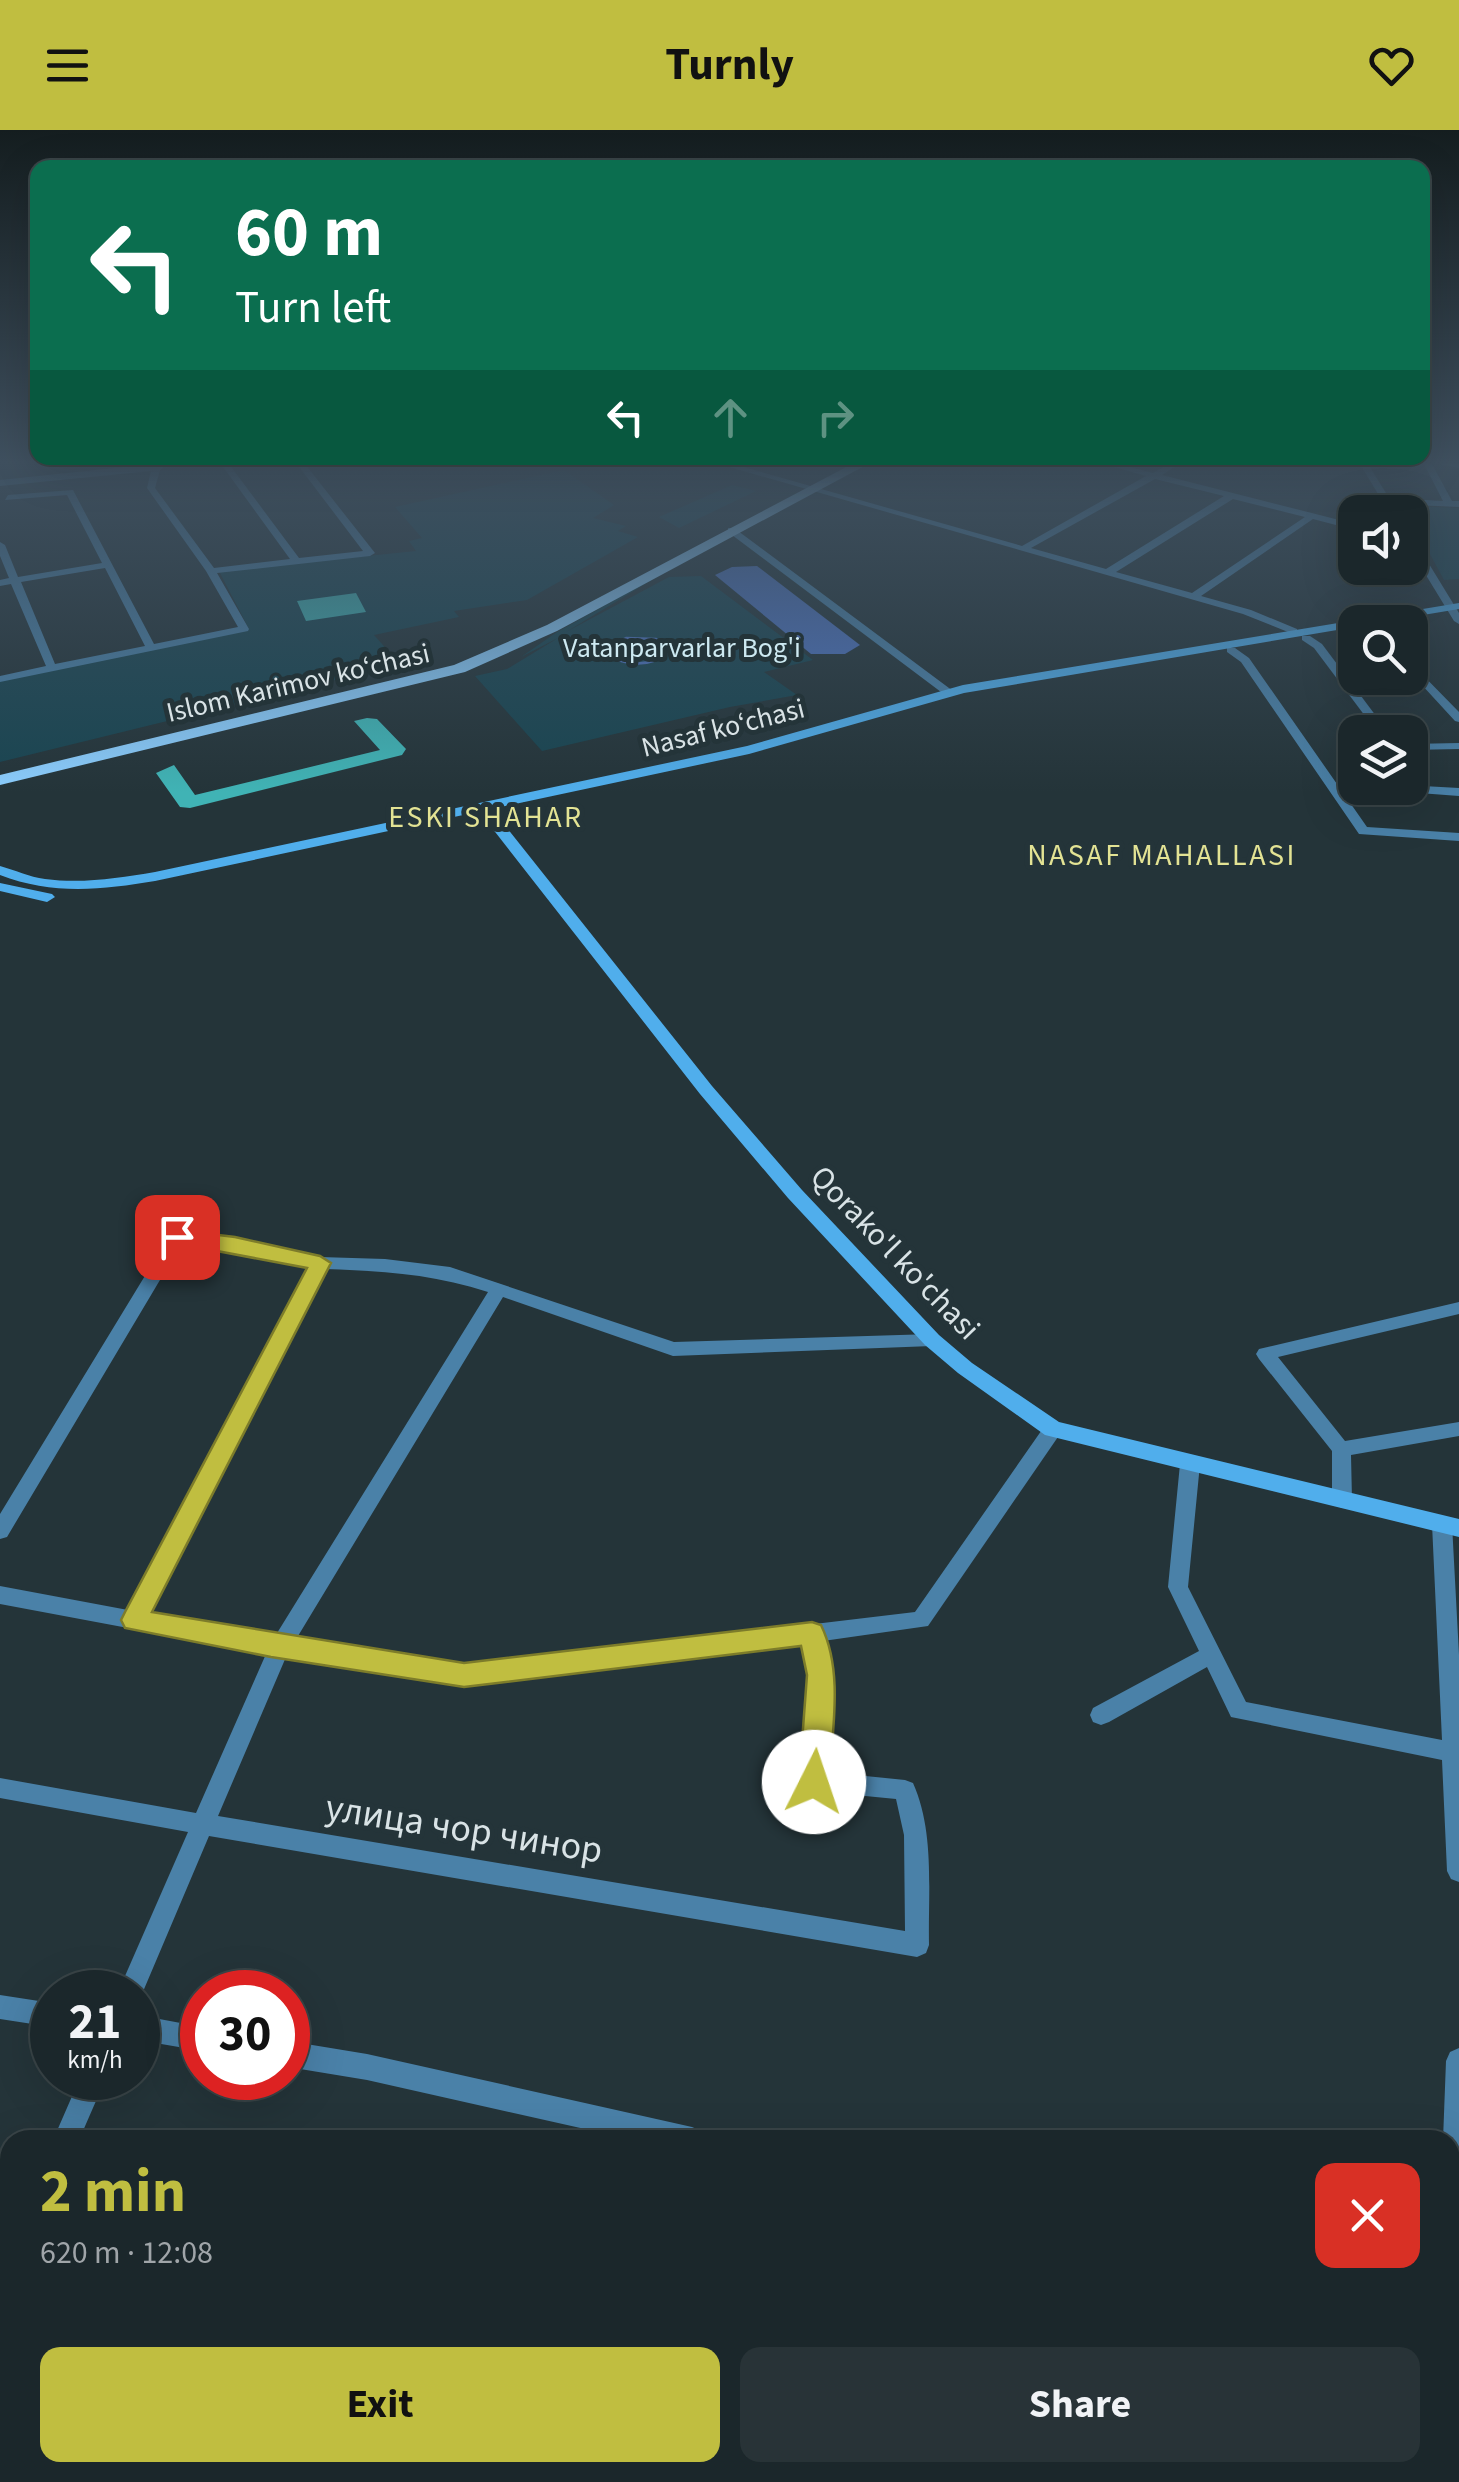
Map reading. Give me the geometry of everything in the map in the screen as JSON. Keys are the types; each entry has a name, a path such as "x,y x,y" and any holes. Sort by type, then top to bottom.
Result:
{"main road":[{"name":"Islom Karimov ko‘chasi","path":"0,780 459,670 530,640 642,574"},
{"name":"Islom Karimov ko‘chasi","path":"0,771 436,666 593,600 645,574"},
{"name":"Nasaf ko‘chasi","path":"487,812 748,750 950,693 1023,677 1455,612"},
{"path":"1428,617 1455,612"},
{"name":"Nasaf ko‘chasi","path":"0,888 36,896 91,897 734,763 1009,689 1300,635 1338,632"},
{"name":"Qorako'l ko'chasi","path":"487,812 706,1090 795,1194 932,1340 965,1368 1053,1429 1451,1526"},
{"name":"Nasaf ko‘chasi","path":"0,870 46,884 92,886 255,861"}],"street":[{"path":"12,574 52,669"},
{"path":"0,583 53,574"},
{"path":"112,574 152,648"},
{"path":"0,679 244,629 213,574"},
{"path":"790,574 950,693"},
{"path":"1110,574 1247,612 1300,635 1318,646 1370,715"},
{"path":"1193,597 1227,574"},
{"path":"1431,574 1455,612"},
{"path":"1231,650 1245,660 1363,831 1459,836"},
{"path":"1428,685 1459,719"},
{"path":"1428,747 1459,746"},
{"path":"1428,790 1459,792"},
{"path":"0,1532 177,1237 235,1244 320,1263 385,1264 450,1274 673,1349 932,1340"},
{"path":"134,1620 320,1263"},
{"path":"140,1970 280,1647 497,1292"},
{"path":"1342,1500 1341,1449 1265,1354 1459,1308"},
{"path":"0,1594 280,1647 464,1675 921,1620 1053,1429"},
{"path":"1341,1449 1459,1430"},
{"path":"1190,1464 1178,1587 1239,1710 1455,1752"},
{"path":"1451,1526 1459,1871"},
{"name":"улица чор чинор","path":"0,1788 203,1826 652,1896 917,1945 916,1835 905,1790 814,1782 821,1675 812,1634"},
{"path":"1101,1715 1210,1655"},
{"path":"0,2007 30,2012"},
{"path":"310,2058 647,2130"},
{"path":"1456,2130 1459,2061"},
{"path":"70,2130 83,2100"}],"green space":[{"path":"220,574 573,574 527,600 454,611 459,617 374,635 400,664 0,762 0,681 249,629"},
{"name":"Vatanparvarlar Bog'i","path":"662,574 566,632 669,577 701,576 813,660 764,672 797,695 542,751 475,676 507,669 558,638 521,657 557,632"},
{"path":"1441,574 1459,574 1459,579 1444,580"}],"water":[{"path":"767,574 860,645 845,654 811,654 715,575"}],"building":[{"path":"356,593 366,612 306,621 297,601"},
{"path":"377,719 406,749 402,755 190,808 180,807 156,773 174,765 195,795 380,750 354,721"}],"waterway":[{"path":"626,638 656,639 669,651 640,664 608,656 606,648 626,638"}],"district":[{"name":"ESKI SHAHAR","path":"486,817"},
{"name":"NASAF MAHALLASI","path":"1162,855"}],"route":[{"path":"177,1237 235,1244 320,1263 134,1620 271,1646 464,1675 812,1634 821,1675 814,1782"}]}
